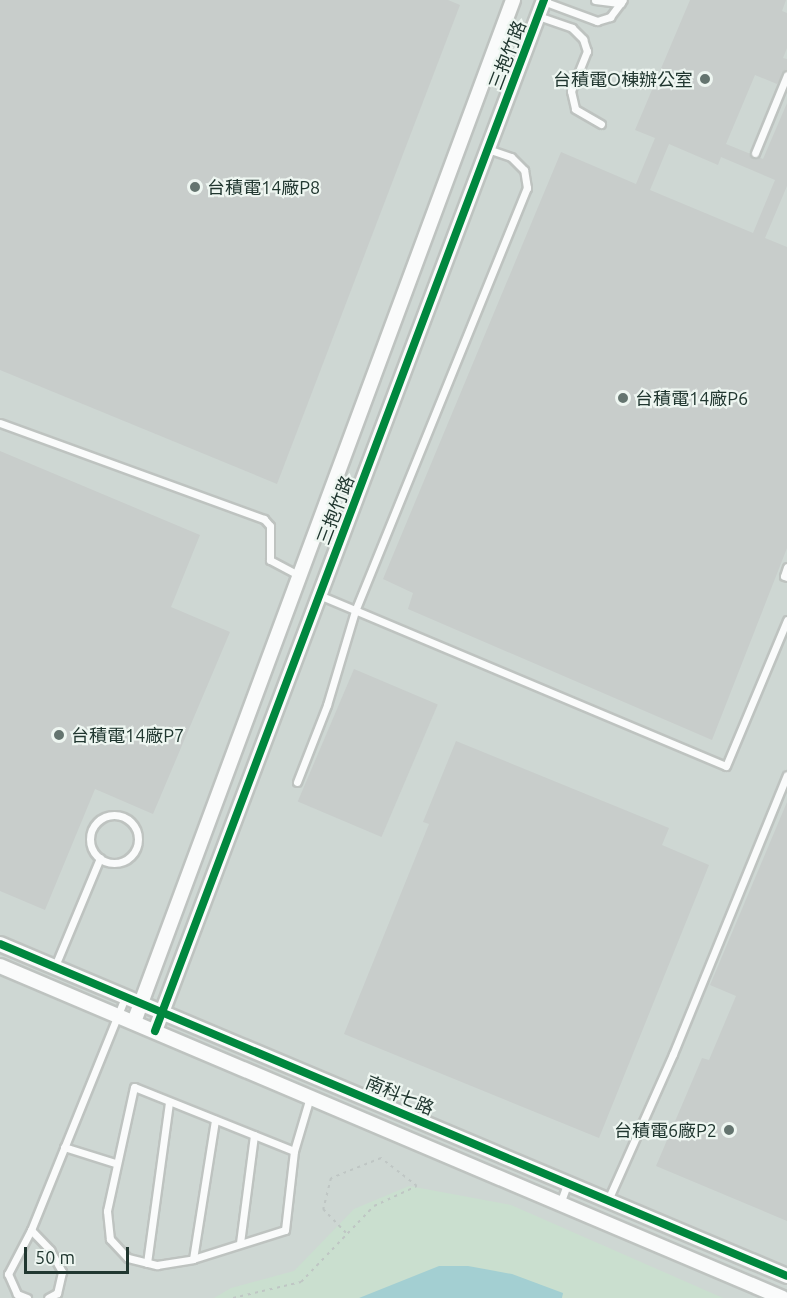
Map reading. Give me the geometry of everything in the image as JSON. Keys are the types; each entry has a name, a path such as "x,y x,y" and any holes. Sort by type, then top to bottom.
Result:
{"street":[{"name":"三抱竹路","path":"134,1022 513,0"},
{"name":"三抱竹路","path":"155,1031 544,0"},
{"name":"南科七路","path":"0,944 787,1276"},
{"name":"南科七路","path":"0,966 561,1201 783,1298"}],"lane":[{"path":"544,0 597,21 610,17 622,2"},
{"path":"595,0 622,2"},
{"path":"538,16 572,28 583,39 587,51 571,91 575,109 601,124"},
{"path":"755,153 787,75"},
{"path":"297,782 327,705 355,611 527,188 524,170 511,157 488,149"},
{"path":"0,423 264,519 270,526 270,560 298,575"},
{"path":"787,567 783,576 787,577"},
{"path":"319,595 726,766 787,620"},
{"path":"608,1200 672,1054 787,775"},
{"path":"106,816 126,817 138,832 135,851 119,862 100,858 91,842 96,823 106,816"},
{"path":"55,966 100,858"},
{"path":"27,1298 17,1294 8,1274 31,1230 125,997"},
{"path":"294,1151 134,1088 115,1163 107,1212 110,1239 128,1258 157,1265 193,1259 285,1230 294,1151 310,1096"},
{"path":"147,1263 170,1102"},
{"path":"193,1259 215,1120"},
{"path":"240,1243 254,1135"},
{"path":"64,1147 115,1163"},
{"path":"561,1201 568,1182"},
{"path":"31,1230 50,1250 62,1272 57,1293 48,1298"}],"path":[{"path":"233,1298 301,1282 374,1206 417,1186 381,1158 331,1178 324,1209 346,1233"}],"shaded area":[{"path":"0,0 787,0 787,1298 0,1298"}],"green space":[{"path":"409,1186 511,1205 723,1298 214,1298 231,1288 294,1271 354,1209"}],"water":[{"path":"439,1266 468,1266 512,1274 563,1293 562,1298 359,1298"}],"building":[{"name":"台積電14廠P8","path":"0,0 448,0 460,5 277,484 0,370"},
{"name":"台積電14廠P6","path":"690,0 786,0 782,11 787,13 787,48 783,58 787,59 787,69 777,84 755,75 726,144 763,159 787,103 787,186 765,238 787,247 787,548 712,740 408,609 413,593 383,579 561,152 636,184 655,138 635,130","holes":["669,144 718,165 721,157 775,180 753,233 650,190"]},
{"name":"台積電14廠P7","path":"0,451 200,535 171,607 230,632 153,814 95,789 45,910 0,891"},
{"path":"354,669 438,705 382,837 298,802"},
{"path":"456,741 669,828 662,845 709,865 599,1138 344,1034 429,824 423,822"},
{"path":"787,802 787,1221 656,1166 702,1058 709,1060 736,996 710,985"}],"cycle path":[{"path":"155,1031 544,0"},
{"path":"0,944 787,1276"}],"place":[{"name":"台積電O棟辦公室","path":"705,79"},
{"name":"台積電14廠P8","path":"195,187"},
{"name":"台積電14廠P6","path":"623,398"},
{"name":"台積電14廠P7","path":"59,735"},
{"name":"台積電6廠P2","path":"729,1130"}]}
